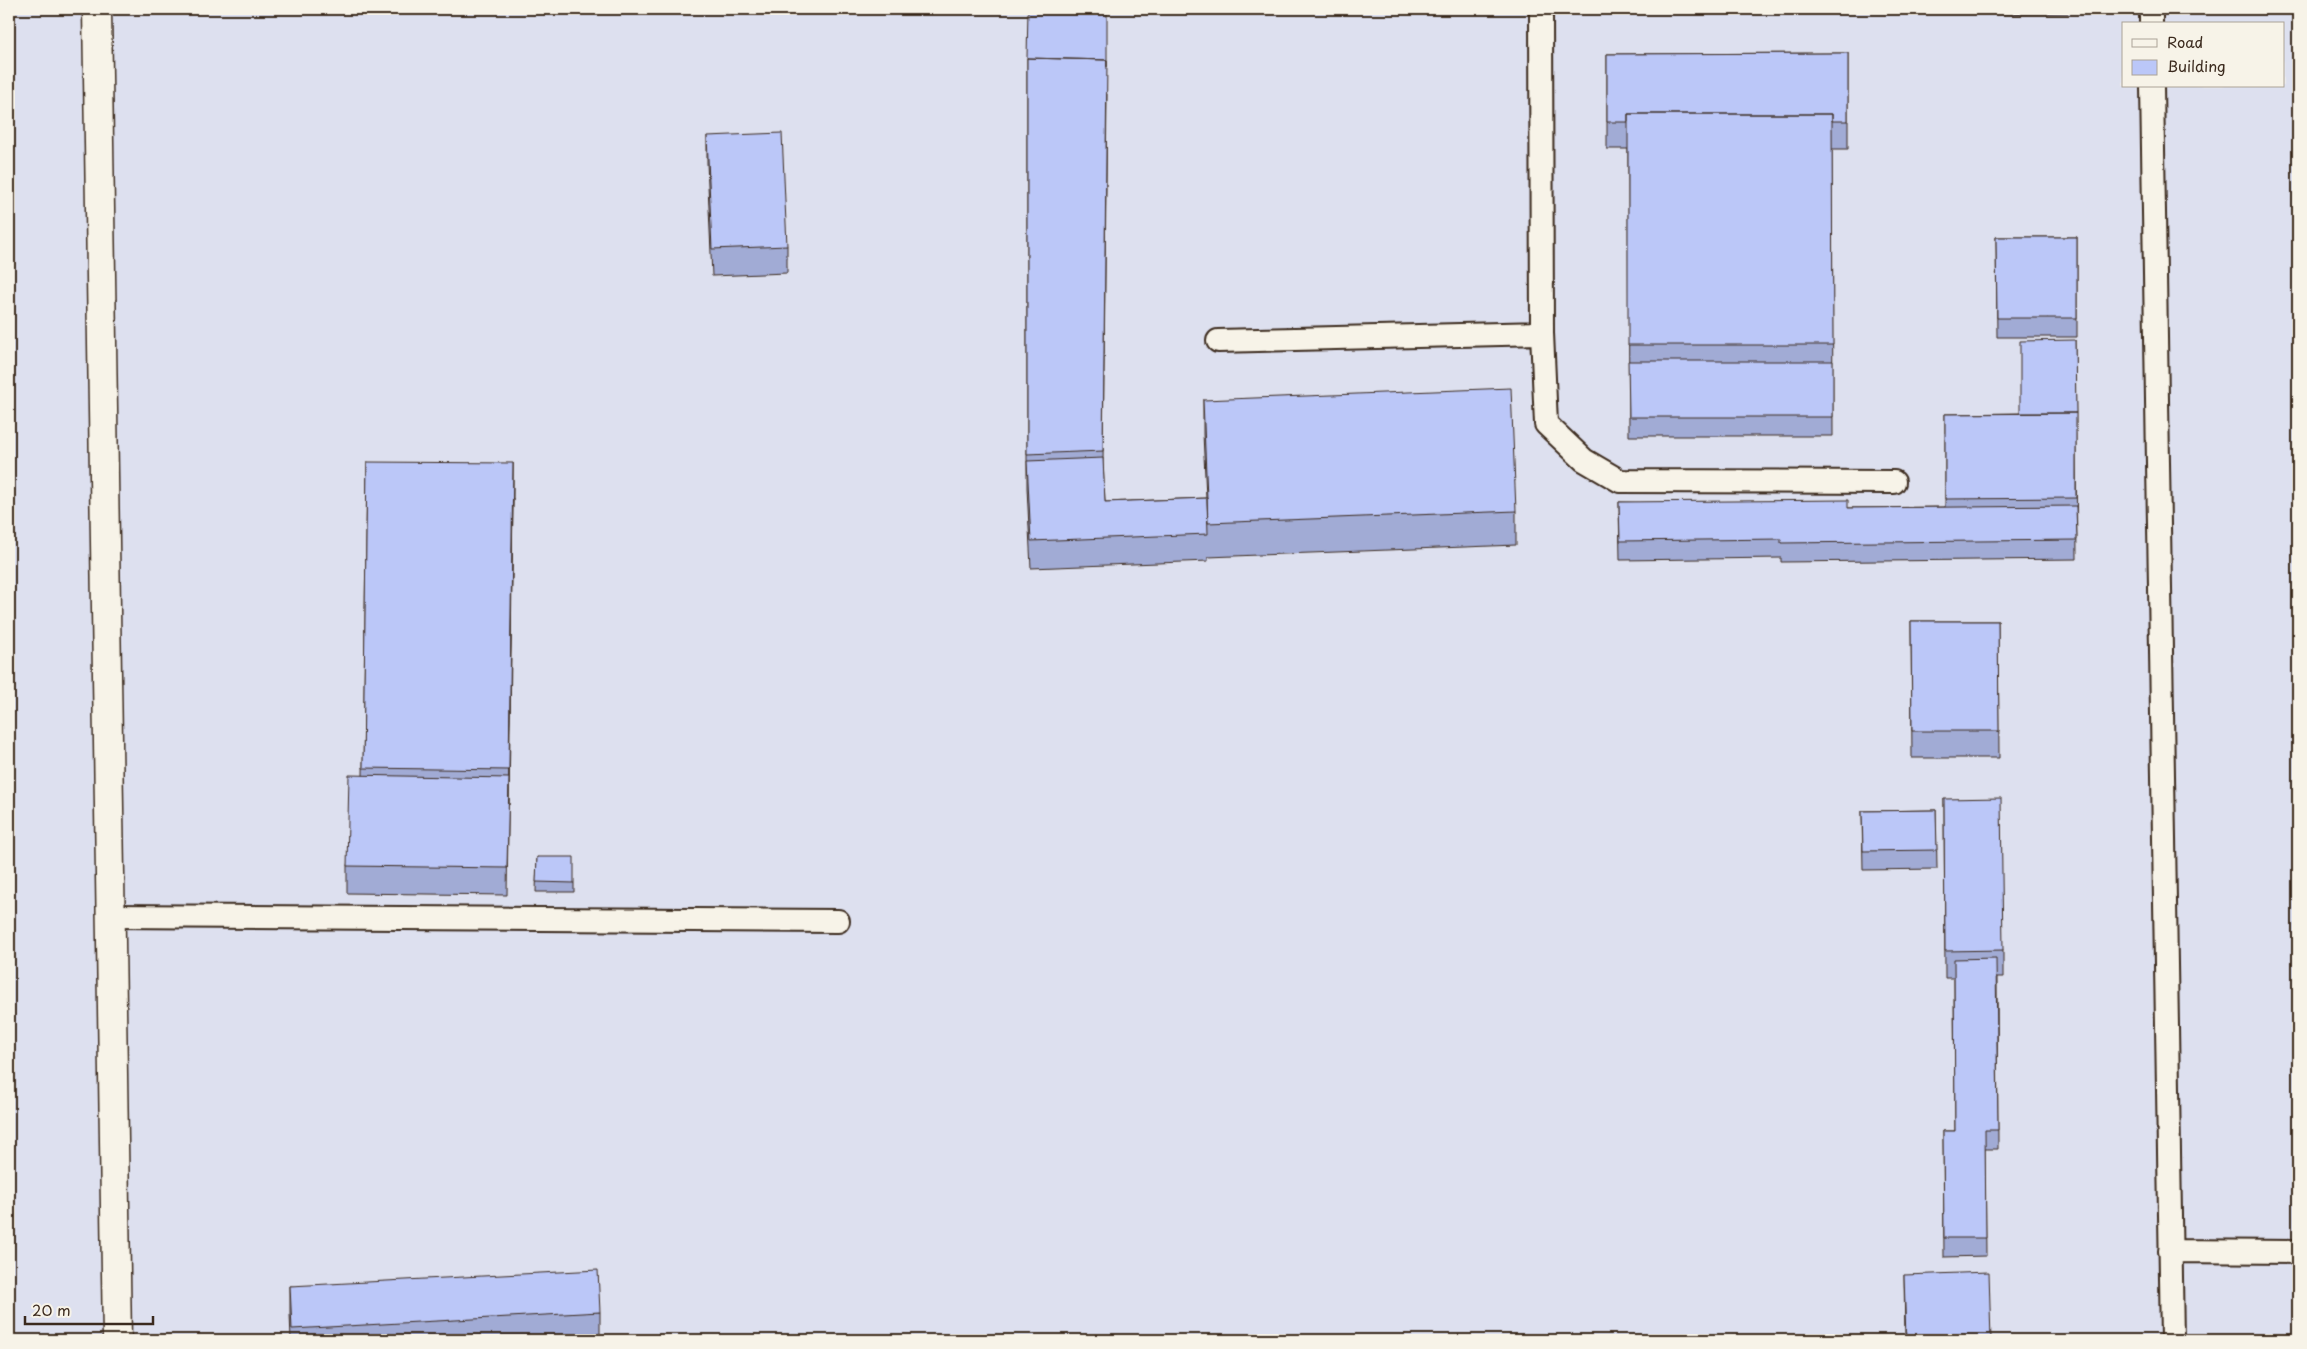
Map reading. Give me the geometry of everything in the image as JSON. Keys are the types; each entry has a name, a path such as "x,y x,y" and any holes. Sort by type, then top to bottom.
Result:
{"street":[{"path":"97,9 117,1340"}],"lane":[{"path":"1541,9 1542,333 1546,424 1584,460 1620,481 1894,482"},
{"path":"2151,9 2151,22"},
{"path":"2152,88 2172,1340"},
{"path":"1218,341 1542,333"},
{"path":"111,916 838,921"},
{"path":"2170,1250 2298,1252"}],"shaded area":[{"path":"9,9 2298,9 2298,1340 9,1340"}],"building":[{"path":"1028,9 1107,9 1107,60 1027,58"},
{"path":"1848,53 1848,121 1832,121 1832,114 1628,114 1628,122 1607,122 1607,54"},
{"path":"1027,58 1107,60 1103,451 1027,454"},
{"path":"1628,114 1832,114 1833,345 1628,345"},
{"path":"782,133 787,246 712,249 707,136"},
{"path":"1996,237 2077,237 2077,318 1997,318"},
{"path":"2075,340 2076,413 2020,413 2020,341"},
{"path":"1628,361 1833,361 1833,417 1629,417"},
{"path":"1511,388 1516,511 1208,523 1203,400"},
{"path":"2076,413 2076,498 1945,499 1945,414"},
{"path":"1103,458 1105,502 1207,498 1208,534 1031,541 1027,461"},
{"path":"367,462 513,463 509,770 363,768"},
{"path":"1848,500 1848,508 2076,506 2077,540 1781,543 1781,539 1620,541 1619,502"},
{"path":"1911,621 1998,621 1999,731 1912,731"},
{"path":"349,775 509,778 507,868 347,866"},
{"path":"2001,798 2003,950 1945,951 1944,799"},
{"path":"1936,810 1937,850 1863,851 1862,811"},
{"path":"537,857 574,857 574,883 536,882"},
{"path":"1996,958 1998,1130 1985,1130 1986,1238 1944,1238 1943,1131 1955,1131 1954,959"},
{"path":"598,1270 600,1312 292,1329 290,1286"},
{"path":"1989,1272 1991,1340 1906,1340 1904,1275"},
{"path":"1732,1336 1821,1339 1821,1340 1732,1340"}]}
